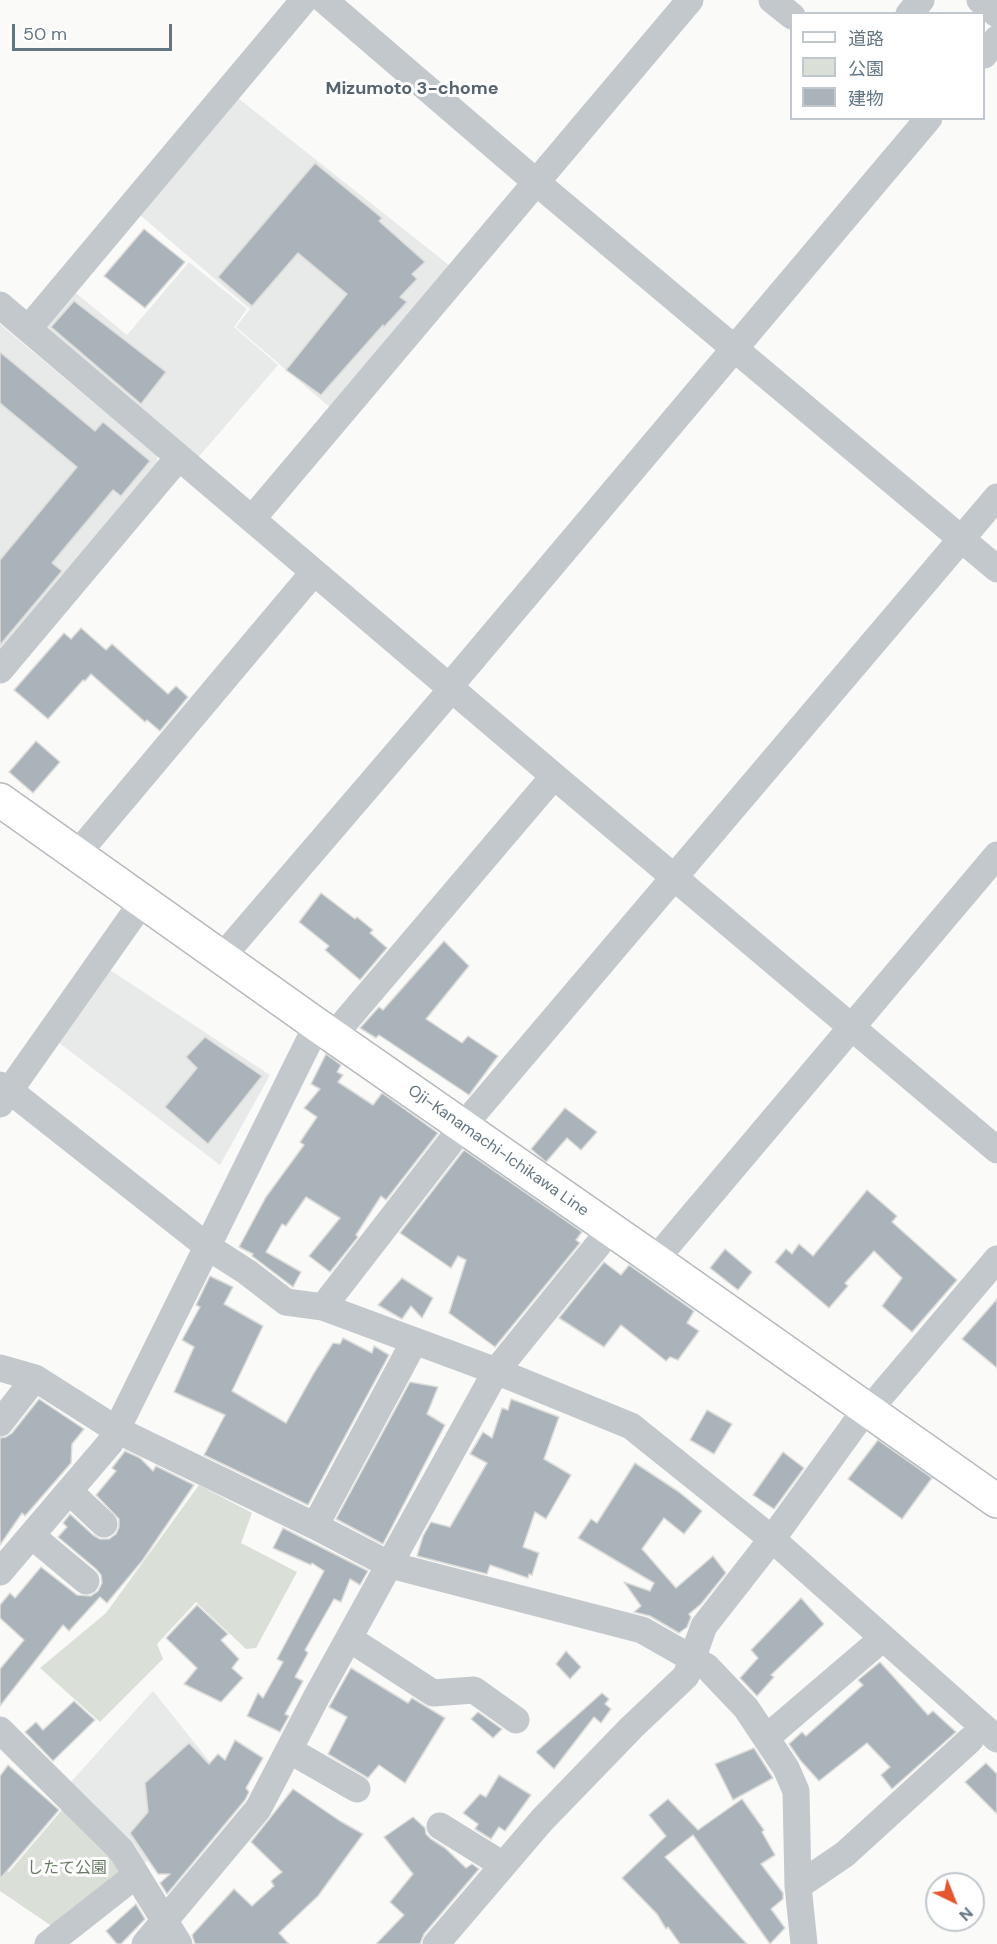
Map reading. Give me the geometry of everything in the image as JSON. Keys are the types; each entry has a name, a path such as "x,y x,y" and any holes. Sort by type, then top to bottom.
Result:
{"main road":[{"name":"Oji-Kanamachi-Ichikawa Line","path":"0,800 997,1501"}],"street":[{"path":"28,328 304,0"},
{"path":"324,0 536,182 997,569"},
{"path":"252,519 690,0"},
{"path":"772,0 790,14"},
{"path":"911,12 921,0"},
{"path":"980,0 997,14"},
{"path":"985,54 997,39"},
{"path":"222,957 444,698 449,687 927,120"},
{"path":"0,305 997,1150"},
{"path":"0,670 179,457"},
{"path":"323,1307 463,1126 997,497"},
{"path":"76,854 314,572"},
{"path":"4,1559 32,1536 110,1443 208,1247 325,1030 554,776"},
{"path":"655,1260 997,855"},
{"path":"143,901 3,1093 208,1247 247,1272 286,1302 323,1307 496,1371 631,1426 772,1539 989,1736 844,1854 798,1886"},
{"path":"144,1944 258,1809 496,1371 611,1229"},
{"path":"436,1944 550,1812 632,1727 686,1676 704,1626 772,1539 867,1410 997,1259"},
{"path":"315,1526 414,1342"},
{"path":"0,1368 35,1378 117,1431 315,1526 390,1565 642,1630 706,1667 746,1708 786,1768 796,1791 798,1886 804,1944"},
{"path":"0,1423 35,1378"},
{"path":"69,1491 104,1524"},
{"path":"32,1536 86,1581"},
{"path":"766,1738 882,1638"},
{"path":"350,1639 433,1693 474,1690 516,1720"},
{"path":"2,1737 121,1850 179,1944"},
{"path":"290,1750 357,1789"},
{"path":"440,1826 503,1865"},
{"path":"48,1944 136,1875"}],"shaded area":[{"path":"238,98 454,269 333,410 236,327 250,309 140,215"},
{"path":"189,262 247,309 234,327 278,365 196,460 36,329 71,289 127,335"},
{"path":"0,324 157,456 158,468 0,657"},
{"path":"107,968 270,1075 220,1165 54,1039"},
{"path":"153,1691 218,1772 184,1825 142,1866 69,1784"}],"green space":[{"path":"199,1485 252,1513 241,1543 297,1572 256,1648 246,1649 196,1602 157,1644 163,1659 100,1722 40,1668 106,1613"},
{"name":"したて公園","path":"66,1805 128,1873 59,1931 0,1891 0,1867 9,1872"}],"building":[{"path":"315,163 382,218 379,221 425,262 412,274 417,279 400,297 407,302 384,327 383,325 321,395 286,370 347,294 298,253 252,306 218,277"},
{"path":"144,229 185,262 145,308 104,276"},
{"path":"74,301 166,372 141,404 51,327"},
{"path":"0,352 95,431 103,422 150,461 121,496 113,490 52,563 62,571 0,645 0,560 77,467 0,403"},
{"path":"81,628 106,650 112,644 168,694 176,686 188,697 160,731 147,720 145,722 91,674 48,719 14,690 64,633 71,639"},
{"path":"36,741 60,762 33,793 9,772"},
{"path":"321,893 373,930 370,933 387,948 360,980 325,950 329,946 299,922"},
{"path":"444,941 469,966 426,1019 462,1043 468,1036 498,1056 469,1095 379,1035 376,1038 360,1028 379,1007 383,1010"},
{"path":"205,1037 262,1076 208,1144 165,1107 197,1068 186,1057"},
{"path":"326,1054 341,1065 337,1072 343,1075 338,1082 373,1105 382,1093 438,1133 386,1200 381,1196 356,1235 358,1237 330,1272 309,1256 340,1218 306,1197 286,1226 282,1224 266,1252 301,1272 293,1287 252,1256 253,1254 239,1247 266,1197 304,1145 300,1142 317,1117 304,1108 320,1089 311,1084"},
{"path":"565,1108 597,1132 581,1150 567,1138 546,1162 531,1149"},
{"path":"464,1150 582,1232 576,1240 580,1243 495,1347 449,1313 466,1260 458,1256 451,1268 400,1233"},
{"path":"867,1190 897,1216 892,1222 957,1280 912,1332 882,1306 902,1278 874,1251 845,1283 848,1286 829,1308 775,1262 786,1249 792,1254 799,1244 813,1256"},
{"path":"725,1249 752,1272 738,1290 710,1268"},
{"path":"604,1262 621,1275 629,1265 694,1311 687,1323 699,1331 678,1360 670,1357 666,1361 621,1325 604,1347 559,1318"},
{"path":"210,1276 233,1287 224,1304 263,1326 232,1391 286,1423 333,1343 340,1344 343,1338 372,1353 374,1346 389,1355 308,1505 204,1455 225,1415 174,1392 194,1347 182,1340 200,1307 196,1305"},
{"path":"402,1278 433,1298 422,1318 411,1306 402,1319 378,1305"},
{"path":"997,1299 997,1368 962,1339"},
{"path":"410,1382 438,1387 427,1414 445,1425 383,1544 336,1519"},
{"path":"39,1399 84,1429 72,1444 71,1463 25,1516 22,1513 0,1545 0,1438 12,1433"},
{"path":"511,1399 559,1417 544,1459 571,1475 546,1519 535,1512 523,1547 539,1553 532,1575 529,1574 528,1578 490,1565 487,1574 417,1556 423,1536 431,1522 450,1527 487,1463 470,1454 483,1432 492,1438 502,1408 508,1410"},
{"path":"707,1410 732,1424 714,1454 690,1440"},
{"path":"878,1440 932,1478 902,1519 848,1479"},
{"path":"125,1451 140,1458 153,1471 156,1466 194,1485 142,1561 107,1603 100,1597 69,1631 63,1625 0,1706 0,1669 24,1640 0,1618 0,1605 10,1593 15,1598 41,1567 77,1595 91,1596 98,1591 102,1583 101,1575 58,1537 67,1527 63,1523 70,1514 100,1539 109,1539 116,1534 119,1519 96,1495 116,1471 112,1468"},
{"path":"783,1452 804,1468 774,1509 753,1495"},
{"path":"635,1463 679,1492 702,1511 684,1534 664,1518 642,1549 676,1588 713,1556 726,1573 701,1604 689,1614 691,1617 687,1627 679,1633 650,1616 634,1612 641,1606 624,1582 650,1591 654,1583 578,1538 591,1519 597,1523"},
{"path":"283,1528 368,1571 360,1585 350,1579 341,1602 334,1599 305,1650 308,1653 295,1677 303,1681 285,1714 289,1716 280,1732 247,1716 258,1693 263,1698 283,1662 277,1659 324,1571 312,1563 311,1565 273,1548"},
{"path":"801,1598 824,1624 771,1675 774,1677 757,1696 740,1678 758,1658 751,1650"},
{"path":"197,1605 228,1634 221,1640 239,1659 232,1668 243,1678 221,1702 184,1684 197,1668 166,1638"},
{"path":"566,1651 581,1667 570,1679 556,1664"},
{"path":"880,1662 928,1715 933,1711 956,1732 892,1789 881,1775 890,1767 867,1743 819,1781 789,1744 802,1732 806,1736 863,1685 858,1680"},
{"path":"351,1668 408,1703 412,1698 445,1718 405,1783 379,1765 368,1778 328,1754 347,1717 329,1707"},
{"path":"602,1693 609,1699 605,1704 611,1709 601,1723 594,1717 554,1769 536,1752"},
{"path":"74,1701 95,1720 53,1761 25,1732 36,1722 43,1730"},
{"path":"478,1712 502,1729 493,1738 471,1719"},
{"path":"235,1740 263,1758 246,1788 249,1792 245,1800 167,1894 160,1883 170,1874 158,1874 130,1833 148,1812 145,1783 189,1743 209,1764 218,1754 225,1760"},
{"path":"754,1748 773,1778 733,1800 715,1764"},
{"path":"986,1763 997,1774 997,1814 965,1782"},
{"path":"8,1765 59,1810 0,1879 0,1776"},
{"path":"499,1775 531,1795 505,1831 499,1827 491,1839 475,1829 478,1824 463,1813 480,1794 486,1797"},
{"path":"293,1789 363,1834 318,1896 279,1933 289,1944 195,1944 192,1935 234,1889 252,1906 274,1886 271,1881 282,1872 251,1842"},
{"path":"668,1799 698,1830 742,1799 764,1830 762,1832 775,1855 761,1864 783,1893 783,1899 771,1909 785,1928 770,1944 693,1835 665,1857 747,1944 680,1944 668,1927 666,1929 657,1914 622,1878 666,1836 649,1815"},
{"path":"413,1817 425,1828 426,1834 431,1839 445,1848 466,1868 472,1864 479,1869 424,1934 420,1944 376,1944 404,1915 390,1902 413,1874 384,1837"},
{"path":"136,1904 145,1919 121,1944 117,1944 106,1931"}],"district":[{"name":"Mizumoto 3-chome","path":"412,89"}]}
